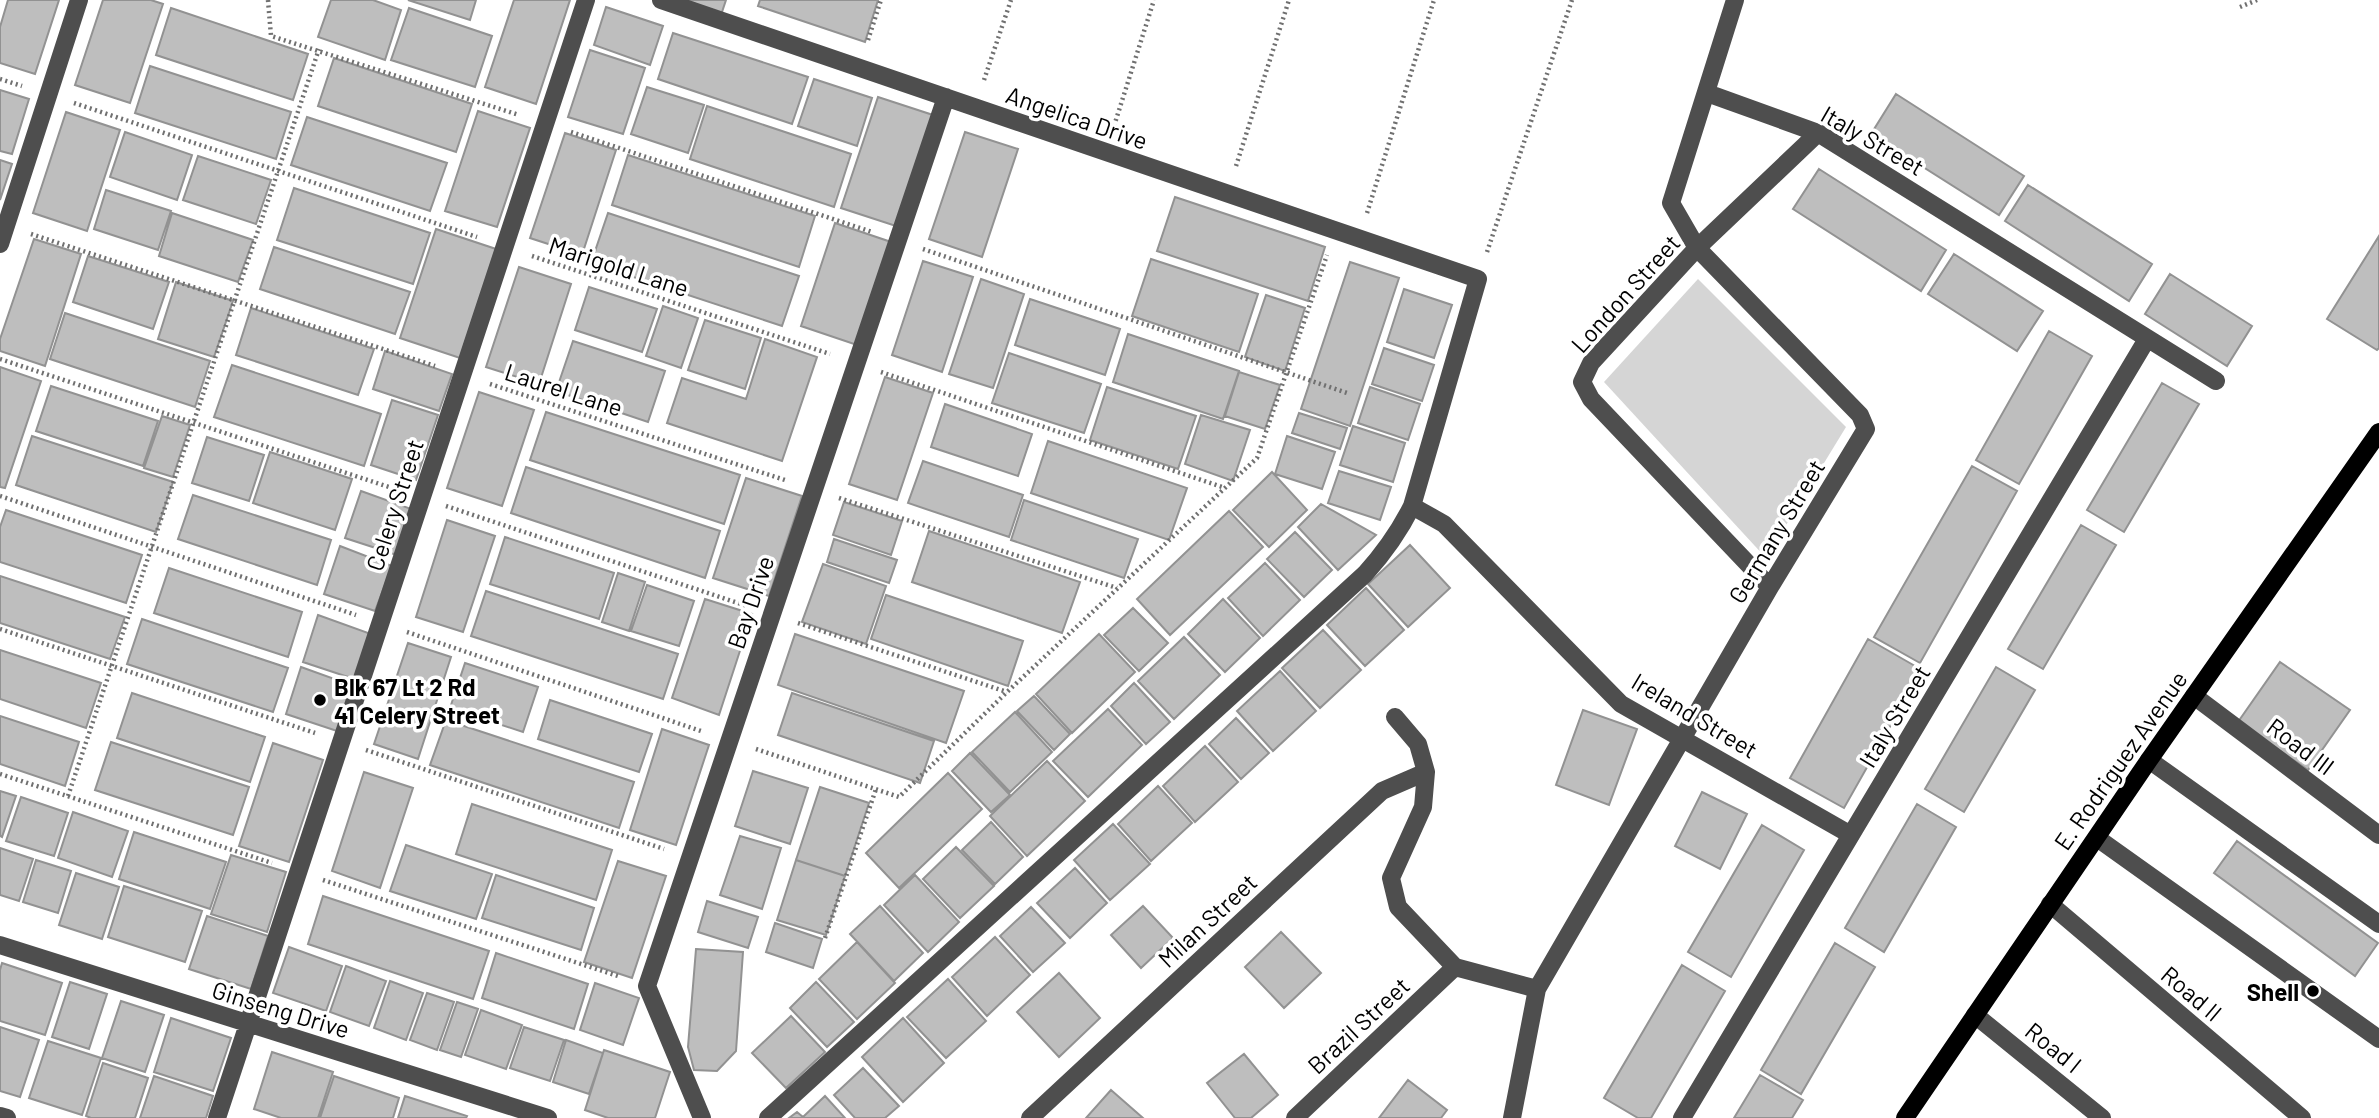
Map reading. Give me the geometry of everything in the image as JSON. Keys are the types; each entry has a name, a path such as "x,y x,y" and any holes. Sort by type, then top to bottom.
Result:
{"main road":[{"name":"E. Rodriguez Avenue","path":"1905,1118 2149,760 2379,432"}],"street":[{"path":"0,244 79,0"},
{"name":"Celery Street","path":"217,1118 586,0"},
{"name":"Angelica Drive","path":"661,0 1478,279"},
{"name":"Germany Street","path":"1512,1118 1537,989 1770,587 1866,429 1860,415 1697,248 1671,203 1735,0"},
{"name":"Italy Street","path":"1707,93 1818,133 2216,381"},
{"name":"Bay Drive","path":"702,1118 647,986 946,97"},
{"name":"London Street","path":"1770,587 1591,399 1581,382 1591,363 1697,248 1818,133"},
{"path":"768,1118 1365,574 1401,529 1412,506 1478,279"},
{"name":"Italy Street","path":"1682,1118 2147,339"},
{"name":"Ireland Street","path":"1412,506 1444,524 1621,704 1851,835"},
{"name":"Road III","path":"2194,696 2379,835"},
{"path":"1395,716 1418,744 1426,772 1423,807 1391,877 1398,906 1455,967 1537,989"},
{"path":"2149,760 2379,924"},
{"name":"Milan Street","path":"1030,1118 1382,791 1426,772"},
{"path":"2097,838 2379,1039"},
{"name":"Road II","path":"2050,904 2302,1118"},
{"name":"Ginseng Drive","path":"0,946 548,1118"},
{"name":"Brazil Street","path":"1295,1118 1455,967"},
{"name":"Road I","path":"1975,1014 2102,1118"},
{"path":"0,1116 8,1118"}],"path":[{"path":"268,0 271,36 318,49 898,240 1350,394"},
{"path":"859,68 881,0"},
{"path":"974,107 1011,0"},
{"path":"1105,153 1154,0"},
{"path":"1227,194 1289,0"},
{"path":"1359,239 1434,0"},
{"path":"1478,279 1572,0"},
{"path":"2240,7 2257,0"},
{"path":"68,796 318,49"},
{"name":"Marigold Lane","path":"0,79 1226,488"},
{"name":"Laurel Lane","path":"6,226 1118,588"},
{"path":"0,359 1007,692"},
{"path":"825,938 876,789"}],"shaded area":[{"path":"1698,279 1846,427 1766,558 1604,382"}],"building":[{"path":"8,0 59,0 35,74 0,63 0,27"},
{"path":"103,0 151,0 163,4 130,103 75,85"},
{"path":"331,0 373,0 401,10 385,60 318,37"},
{"path":"408,0 476,0 470,20"},
{"path":"514,0 570,0 536,104 485,87"},
{"path":"675,0 726,0 721,15"},
{"path":"760,0 878,0 865,42 758,6"},
{"path":"606,7 663,26 650,65 594,45"},
{"path":"171,8 308,54 293,100 156,55"},
{"path":"409,8 492,36 475,87 391,60"},
{"path":"673,33 808,77 792,124 658,79"},
{"path":"590,50 645,68 623,134 568,117"},
{"path":"334,58 472,104 456,152 318,106"},
{"path":"150,66 291,112 276,159 135,113"},
{"path":"814,79 872,98 857,146 798,126"},
{"path":"647,87 704,105 688,153 631,134"},
{"path":"0,90 29,99 12,154 0,151"},
{"path":"1896,94 2024,176 1999,215 1871,134"},
{"path":"878,97 936,116 899,227 841,208"},
{"path":"707,106 851,154 834,207 690,159"},
{"path":"478,111 530,128 497,227 445,211"},
{"path":"66,112 120,130 87,231 33,213"},
{"path":"307,117 447,163 430,211 291,165"},
{"path":"125,132 192,155 177,200 110,177"},
{"path":"965,132 1018,149 982,257 929,239"},
{"path":"565,133 616,150 582,255 530,238"},
{"path":"628,155 815,216 799,267 612,205"},
{"path":"198,156 271,180 256,224 183,200"},
{"path":"0,160 12,164 0,200"},
{"path":"1819,169 1946,250 1921,291 1793,209"},
{"path":"2028,185 2152,264 2129,301 2005,221"},
{"path":"294,188 430,233 413,284 277,240"},
{"path":"106,190 171,211 158,250 94,229"},
{"path":"1175,197 1325,247 1308,301 1157,251"},
{"path":"172,213 253,240 238,282 159,256"},
{"path":"608,213 799,276 782,326 591,263"},
{"path":"835,223 894,243 860,346 801,326"},
{"path":"436,229 496,249 460,358 400,338"},
{"path":"2379,236 2379,348 2377,350 2327,319"},
{"path":"34,239 81,254 45,366 0,351 0,339"},
{"path":"274,247 410,292 395,334 260,289"},
{"path":"1954,254 2043,311 2017,351 1928,294"},
{"path":"88,256 169,282 153,329 73,302"},
{"path":"1151,259 1258,294 1239,352 1132,316"},
{"path":"923,261 973,277 942,372 892,355"},
{"path":"1350,262 1399,278 1350,426 1301,409"},
{"path":"519,267 571,284 539,384 486,367"},
{"path":"2170,274 2252,326 2227,366 2145,314"},
{"path":"981,279 1024,294 993,388 949,374"},
{"path":"176,282 233,301 214,357 158,339"},
{"path":"589,287 657,309 642,352 575,330"},
{"path":"1404,289 1452,305 1434,358 1387,342"},
{"path":"1266,295 1305,308 1285,371 1245,357"},
{"path":"1030,299 1120,329 1105,375 1015,345"},
{"path":"663,306 698,318 681,368 646,356"},
{"path":"251,308 374,349 358,395 236,355"},
{"path":"65,313 210,361 195,407 50,359"},
{"path":"705,320 761,338 745,389 688,370"},
{"path":"2049,331 2092,356 2019,484 1976,460"},
{"path":"1128,334 1239,371 1223,419 1113,382"},
{"path":"765,339 817,357 782,461 667,423 682,378 746,399"},
{"path":"573,341 665,371 648,422 556,391"},
{"path":"1384,348 1434,365 1422,401 1372,384"},
{"path":"385,351 452,374 439,411 373,389"},
{"path":"1009,353 1101,384 1084,433 992,403"},
{"path":"232,365 381,414 364,466 214,417"},
{"path":"0,367 41,381 5,488 0,487"},
{"path":"1239,372 1280,385 1265,429 1225,416"},
{"path":"885,377 933,393 897,500 849,484"},
{"path":"2162,383 2199,404 2124,532 2087,510"},
{"path":"51,386 158,421 143,466 36,431"},
{"path":"1107,387 1196,416 1178,469 1090,440"},
{"path":"1370,387 1420,404 1408,440 1358,423"},
{"path":"479,392 534,410 502,506 447,488"},
{"path":"392,400 438,415 416,480 371,465"},
{"path":"945,404 1032,434 1018,476 931,447"},
{"path":"546,412 740,475 724,524 530,460"},
{"path":"1299,413 1347,428 1340,449 1292,433"},
{"path":"1201,415 1250,430 1233,481 1185,464"},
{"path":"162,416 190,425 173,477 144,468"},
{"path":"1353,426 1405,443 1393,482 1340,465"},
{"path":"32,436 173,482 156,532 16,485"},
{"path":"1287,436 1335,452 1322,489 1275,474"},
{"path":"207,437 264,455 249,501 192,483"},
{"path":"1048,441 1187,488 1169,540 1031,493"},
{"path":"270,452 352,479 335,530 253,503"},
{"path":"923,461 1023,495 1009,537 908,503"},
{"path":"1972,466 2017,491 1920,663 1874,637"},
{"path":"526,467 720,531 705,578 511,513"},
{"path":"1339,471 1391,487 1380,520 1328,503"},
{"path":"1272,472 1307,510 1269,547 1233,510"},
{"path":"746,478 802,496 769,596 713,578"},
{"path":"361,491 414,510 397,555 345,538"},
{"path":"193,495 331,540 317,585 178,539"},
{"path":"1024,500 1138,539 1124,578 1011,540"},
{"path":"844,502 902,521 891,555 833,535"},
{"path":"1321,504 1376,535 1338,570 1298,527"},
{"path":"6,510 142,555 126,603 0,562 0,527"},
{"path":"1229,511 1263,547 1170,635 1137,599"},
{"path":"447,520 495,536 463,632 416,617"},
{"path":"2081,525 2116,545 2043,669 2008,649"},
{"path":"929,531 1080,582 1062,633 912,582"},
{"path":"1295,532 1332,570 1304,597 1267,559"},
{"path":"505,537 614,573 599,619 490,584"},
{"path":"834,539 897,560 889,583 827,562"},
{"path":"1410,545 1450,588 1408,627 1368,584"},
{"path":"340,546 392,566 375,611 324,594"},
{"path":"1265,563 1300,600 1263,636 1228,598"},
{"path":"823,564 886,586 866,644 802,622"},
{"path":"169,568 302,612 288,657 154,613"},
{"path":"618,573 645,582 629,631 602,622"},
{"path":"0,576 125,617 110,659 0,623"},
{"path":"647,585 694,601 679,646 631,631"},
{"path":"1366,588 1404,630 1365,666 1327,625"},
{"path":"486,591 678,654 663,699 471,636"},
{"path":"886,595 1023,641 1008,686 871,639"},
{"path":"705,599 752,614 719,715 672,698"},
{"path":"1223,599 1260,638 1225,672 1188,634"},
{"path":"1133,608 1168,643 1139,671 1104,635"},
{"path":"318,615 371,634 354,679 303,662"},
{"path":"142,619 288,668 273,712 127,664"},
{"path":"1323,630 1361,670 1320,708 1282,668"},
{"path":"795,634 964,691 946,743 778,685"},
{"path":"1099,634 1135,672 1072,733 1036,694"},
{"path":"1184,637 1220,675 1174,719 1138,681"},
{"path":"1868,639 1922,670 1844,808 1790,778"},
{"path":"408,643 451,657 418,759 374,744"},
{"path":"0,650 101,683 86,728 0,699"},
{"path":"2280,662 2350,710 2308,770 2238,722"},
{"path":"465,663 538,687 523,732 450,708"},
{"name":"Blk 67 Lt 2 Rd 41 Celery Street","path":"301,667 354,686 337,731 286,714"},
{"path":"1996,667 2035,690 1964,812 1925,789"},
{"path":"1280,671 1316,711 1273,751 1237,711"},
{"path":"1134,683 1170,722 1146,744 1111,706"},
{"path":"132,693 265,737 250,782 117,738"},
{"path":"792,693 934,741 920,783 778,735"},
{"path":"1034,696 1070,734 1054,750 1017,711"},
{"path":"550,700 652,734 639,772 538,739"},
{"path":"1108,709 1142,745 1088,797 1053,761"},
{"path":"1583,710 1637,729 1609,805 1556,785"},
{"path":"1015,712 1052,752 1010,792 972,752"},
{"path":"0,716 79,742 65,786 0,764"},
{"path":"1236,718 1269,753 1241,779 1209,744"},
{"path":"446,720 634,782 619,828 430,765"},
{"path":"662,729 709,745 676,845 630,830"},
{"path":"111,742 249,787 233,835 95,790"},
{"path":"273,743 323,760 289,862 239,846"},
{"path":"1205,746 1238,782 1195,822 1163,786"},
{"path":"970,753 1010,795 991,812 952,771"},
{"path":"1047,761 1085,801 1027,856 990,816"},
{"path":"753,771 808,788 790,844 735,826"},
{"path":"364,772 413,788 380,888 332,871"},
{"path":"948,773 982,809 899,888 866,853"},
{"path":"1158,786 1192,823 1151,861 1118,824"},
{"path":"820,787 869,803 845,876 796,860"},
{"path":"0,791 16,796 2,837 0,836"},
{"path":"1702,792 1747,814 1720,869 1675,846"},
{"path":"21,797 68,813 54,856 6,841"},
{"path":"472,804 612,850 596,900 456,854"},
{"path":"1917,804 1956,827 1884,952 1845,928"},
{"path":"73,812 128,831 112,877 58,858"},
{"path":"991,822 1023,857 995,884 962,850"},
{"path":"1113,824 1150,864 1110,900 1074,860"},
{"path":"1762,825 1804,850 1731,977 1688,952"},
{"path":"134,832 226,862 210,909 119,879"},
{"path":"740,836 781,848 762,909 720,895"},
{"path":"2237,841 2378,943 2355,976 2214,873"},
{"path":"406,845 492,874 476,919 390,891"},
{"path":"956,847 994,886 960,918 923,879"},
{"path":"0,848 33,859 19,901 0,895"},
{"path":"231,855 286,872 267,932 211,914"},
{"path":"36,860 71,871 58,913 23,902"},
{"path":"796,860 845,876 826,935 777,920"},
{"path":"618,861 666,876 632,978 584,962"},
{"path":"1075,868 1107,903 1070,938 1037,903"},
{"path":"76,873 119,887 102,939 59,925"},
{"path":"496,875 594,908 581,950 482,918"},
{"path":"915,875 959,922 928,952 884,905"},
{"path":"124,886 202,911 185,962 108,937"},
{"path":"323,896 489,951 473,999 308,944"},
{"path":"707,901 758,917 748,948 698,932"},
{"path":"880,906 923,953 894,981 850,934"},
{"path":"1143,906 1173,938 1141,968 1111,935"},
{"path":"1031,907 1065,943 1033,972 1000,936"},
{"path":"207,916 268,936 251,989 189,969"},
{"path":"775,923 822,939 813,968 766,952"},
{"path":"1281,932 1321,973 1284,1008 1245,967"},
{"path":"995,937 1030,975 987,1016 952,977"},
{"path":"857,942 895,983 857,1019 819,979"},
{"path":"1835,943 1875,967 1801,1094 1761,1070"},
{"path":"289,947 342,966 326,1011 273,993"},
{"path":"696,949 743,952 736,1051 717,1071 694,1070 688,1047"},
{"path":"496,953 588,984 574,1029 482,998"},
{"path":"2,963 62,983 45,1035 0,1021"},
{"path":"1682,965 1725,991 1651,1118 1638,1118 1604,1098"},
{"path":"346,966 386,981 369,1026 330,1012"},
{"path":"1059,973 1100,1018 1059,1057 1017,1012"},
{"path":"948,979 986,1021 946,1058 907,1017"},
{"path":"390,981 423,993 406,1040 374,1028"},
{"path":"70,982 107,994 89,1049 52,1037"},
{"path":"816,982 854,1022 827,1047 790,1008"},
{"path":"595,983 639,998 623,1045 580,1030"},
{"path":"427,993 454,1002 437,1050 410,1040"},
{"path":"121,1001 164,1015 145,1072 102,1058"},
{"path":"457,1002 478,1009 461,1057 440,1050"},
{"path":"481,1010 522,1025 506,1069 465,1055"},
{"path":"791,1016 825,1052 786,1088 752,1053"},
{"path":"171,1018 231,1038 213,1091 154,1072"},
{"path":"903,1018 944,1063 903,1102 862,1057"},
{"path":"0,1027 39,1040 20,1097 0,1091"},
{"path":"524,1027 564,1040 550,1081 510,1068"},
{"path":"566,1040 603,1053 589,1094 553,1082"},
{"path":"48,1041 101,1058 82,1115 29,1098"},
{"path":"604,1050 670,1072 655,1118 608,1118 585,1110"},
{"path":"272,1052 333,1072 318,1118 281,1118 254,1109"},
{"path":"1244,1054 1278,1095 1251,1118 1235,1118 1207,1083"},
{"path":"103,1063 148,1078 135,1118 86,1116"},
{"path":"863,1068 899,1106 885,1118 855,1118 834,1095"},
{"path":"1760,1075 1803,1100 1792,1118 1734,1118"},
{"path":"154,1076 213,1096 206,1118 140,1118"},
{"path":"334,1076 399,1098 393,1118 320,1118"},
{"path":"1408,1080 1447,1110 1441,1118 1379,1118"},
{"path":"1111,1090 1143,1118 1086,1118"},
{"path":"405,1096 467,1116 398,1118"},
{"path":"825,1096 845,1118 789,1118 797,1112 803,1117"}],"place":[{"name":"Blk 67 Lt 2 Rd 41 Celery Street","path":"320,700"},
{"name":"Shell","path":"2313,991"}]}
